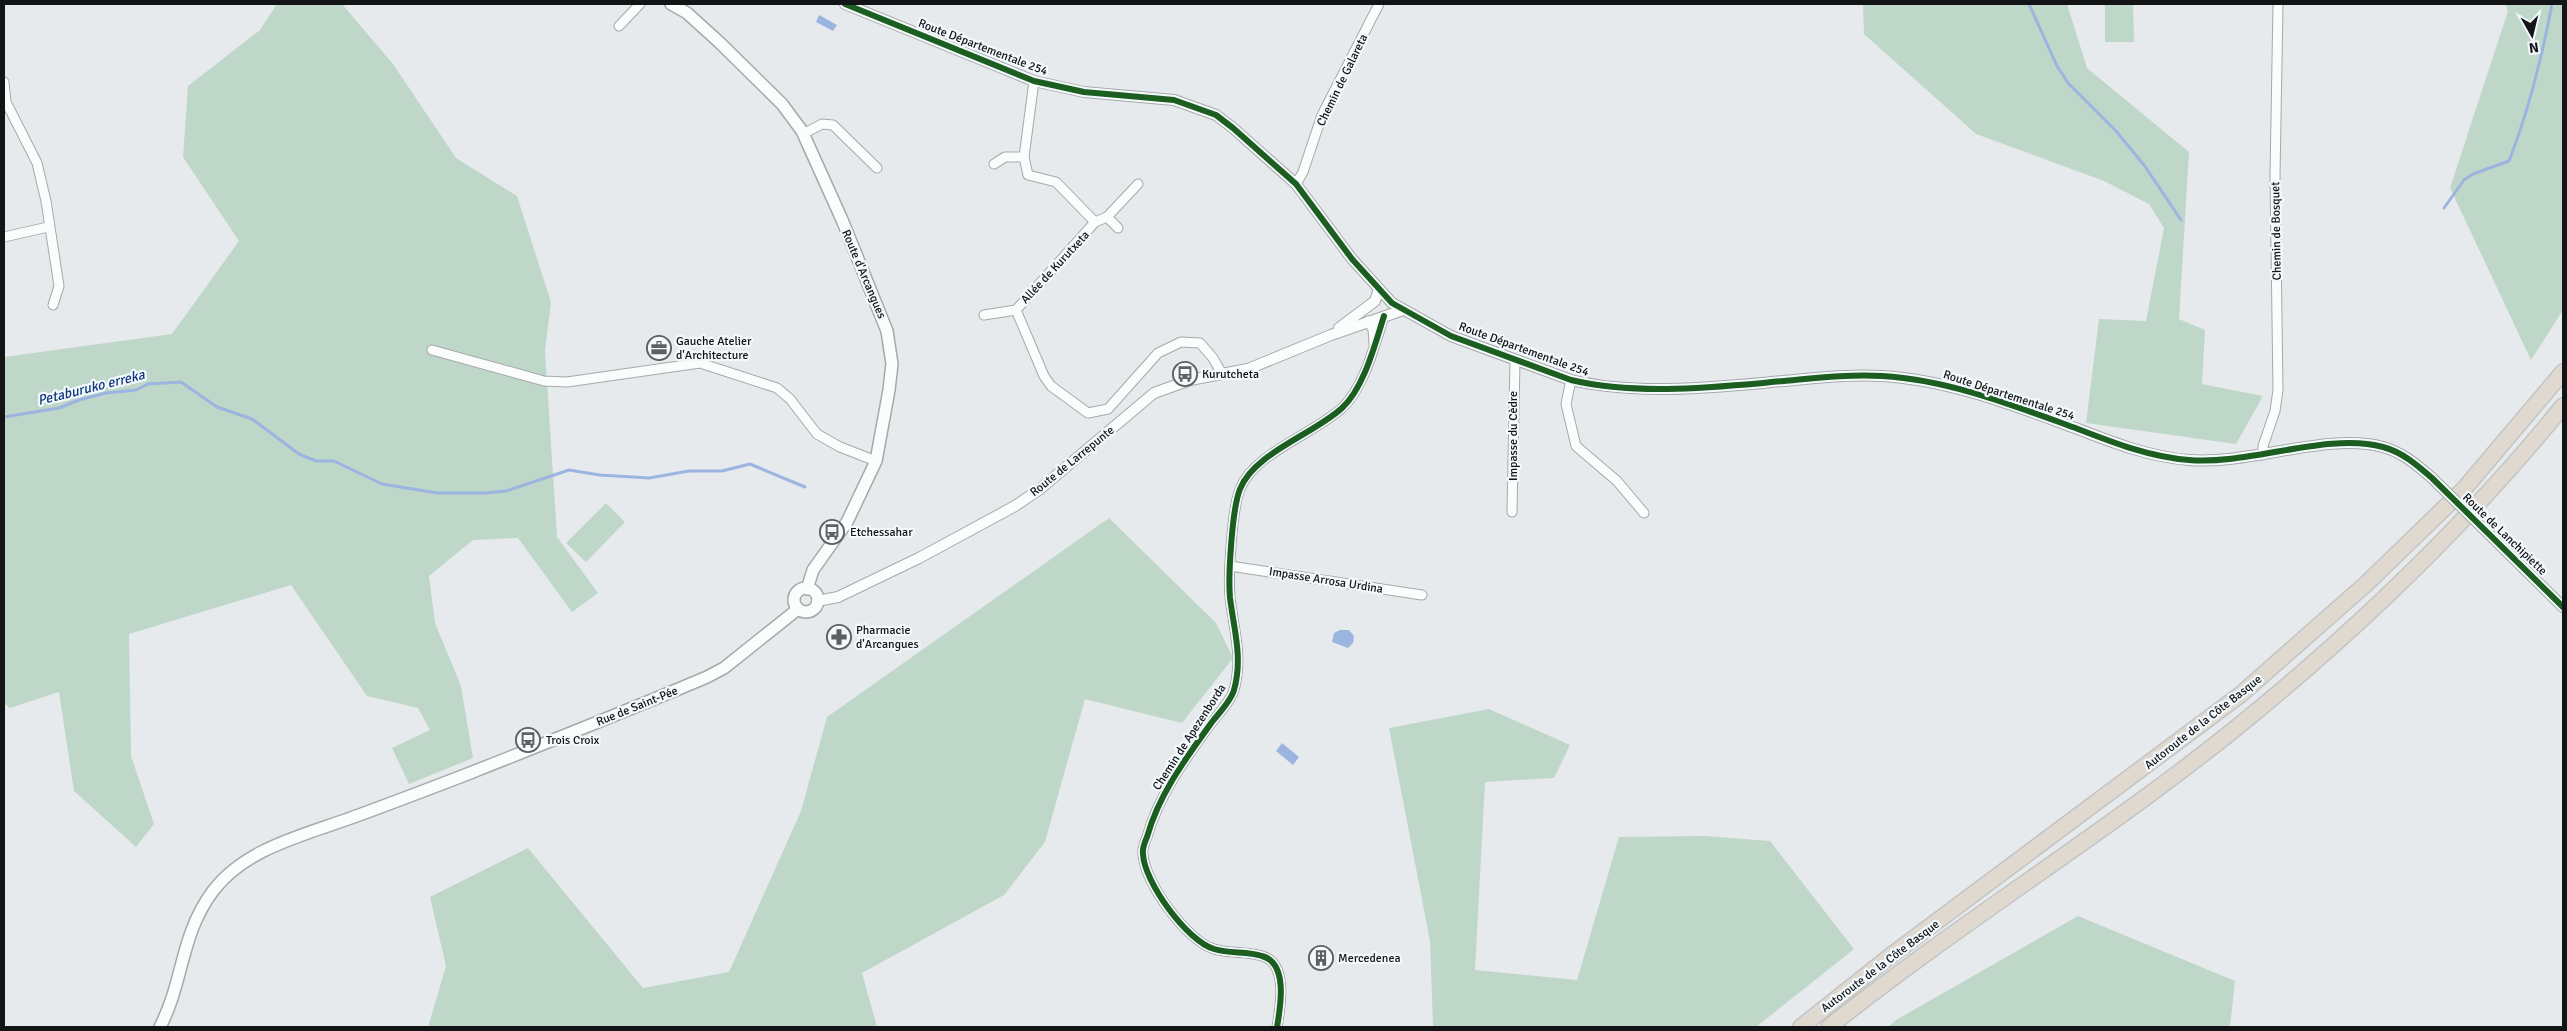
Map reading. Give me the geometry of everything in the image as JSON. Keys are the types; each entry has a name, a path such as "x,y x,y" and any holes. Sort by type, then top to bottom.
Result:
{"highway":[{"name":"Autoroute de la Côte Basque","path":"1801,1027 2240,695 2366,584 2464,490 2563,372"},
{"name":"Autoroute de la Côte Basque","path":"1828,1027 1897,973 2119,816 2257,710 2377,604 2481,501 2563,406"}],"main road":[{"name":"Route d'Arcangues","path":"672,4 686,13 719,42 776,98 803,134 843,222 887,331 892,364 890,390 876,461 847,522 812,570 808,589"},
{"path":"808,589 814,592 818,601 812,610 805,612 798,609 794,603 795,595 800,590 808,589"},
{"name":"Rue de Saint-Pée","path":"160,1027 173,996 185,946 194,919 213,890 228,875 256,855 707,677 724,668 798,609"}],"street":[{"path":"619,26 640,4"},
{"name":"Route Départementale 254","path":"845,4 1034,81 1084,92 1174,100 1216,115 1296,184 1352,260 1379,290 1404,310 1451,336 1571,380 1591,385 1630,388 1724,386 1854,375 1917,379 1956,387 2147,454 2208,461 2341,444 2370,444 2398,453 2432,478"},
{"name":"Chemin de Galareta","path":"1296,184 1303,172 1322,115 1379,4"},
{"name":"Chemin de Bosquet","path":"2263,455 2263,446 2275,411 2278,390 2275,165 2278,4"},
{"path":"994,164 1005,157 1024,157 1034,81"},
{"path":"4,82 5,102 37,163 46,201 48,227 59,286 53,305"},
{"path":"803,134 822,124 833,124 877,168"},
{"name":"Allée de Kurutxeta","path":"1024,157 1028,176 1056,182 1095,222"},
{"name":"Allée de Kurutxeta","path":"984,315 1016,310 1095,222 1107,217 1138,184"},
{"path":"1107,217 1118,228"},
{"path":"4,237 48,227"},
{"name":"Route de Larrepunte","path":"1330,335 1375,301 1379,290"},
{"path":"1370,304 1375,319 1372,329 1374,349"},
{"path":"1016,310 1044,376 1051,386 1088,414 1108,409 1158,353 1181,342 1200,343 1213,358 1222,374"},
{"name":"Route de Larrepunte","path":"818,601 838,597 920,558 1015,506 1040,489 1154,393 1183,382 1265,363 1330,335 1404,310"},
{"name":"Chemin de Apezenborda","path":"1277,1027 1282,993 1279,975 1273,964 1265,956 1214,949 1193,937 1173,914 1148,876 1142,852 1152,816 1182,764 1233,693 1238,667 1238,648 1230,597 1230,566 1240,488 1249,474 1266,458 1315,429 1343,407 1352,396 1374,349 1375,319"},
{"path":"432,350 544,381 567,382 700,363 777,388 790,399 818,434 840,447 876,461"},
{"name":"Impasse du Cèdre","path":"1512,512 1513,373 1515,361"},
{"path":"1571,380 1566,404 1576,446 1617,481 1644,513"},
{"name":"Route de Lanchipiette","path":"2432,478 2563,607"},
{"name":"Impasse Arrosa Urdina","path":"1230,566 1422,595"}],"green space":[{"path":"277,4 342,4 393,64 456,158 517,196 551,302 545,351 557,537 598,593 572,612 518,538 473,540 429,576 435,623 461,686 473,758 409,784 392,748 430,730 418,708 367,696 291,585 129,634 131,756 154,824 136,847 74,791 59,692 10,708 4,703 4,357 172,334 239,241 183,157 188,86 260,30"},
{"path":"1863,4 2067,4 2087,68 2189,152 2179,319 2205,330 2202,384 2263,396 2236,444 2086,423 2099,319 2146,321 2164,228 2149,204 2104,181 1976,134 1864,34"},
{"path":"2105,4 2133,4 2134,42 2105,42"},
{"path":"2505,4 2563,4 2563,310 2531,360 2450,188 2508,11"},
{"path":"606,503 625,522 586,562 566,543"},
{"path":"1109,518 1216,623 1233,658 1182,723 1085,699 1045,842 1004,895 862,973 877,1027 428,1027 446,966 430,897 528,848 643,988 729,972 801,811 827,717"},
{"path":"1489,709 1570,745 1554,778 1485,782 1475,970 1577,980 1619,837 1704,836 1770,841 1854,949 1756,1027 1433,1027 1430,941 1389,728"},
{"path":"2078,916 2235,981 2230,1027 1888,1027 1896,1020"}],"water":[{"path":"819,15 837,25 833,31 816,22"},
{"path":"1340,630 1349,630 1354,636 1353,643 1348,648 1332,642 1334,633"},
{"path":"1282,743 1299,757 1293,765 1276,751"}],"waterway":[{"path":"2029,4 2057,66 2068,83 2116,131 2144,165 2181,220"},
{"path":"2444,208 2464,180 2473,174 2509,161 2534,83 2552,4"},
{"name":"Petaburuko erreka","path":"4,417 59,408 79,400 106,393 136,390 148,384 181,382 217,407 252,419 299,454 316,461 334,461 382,484 437,493 485,493 506,491 569,470 600,475 649,478 689,471 722,471 750,464 805,487"}],"cycle path":[{"path":"845,4 1034,81 1084,92 1174,100 1216,115 1296,184 1352,259 1392,303 1451,336 1571,380 1623,388 1677,389 1833,377 1882,376 1907,378 1982,395 2119,444 2160,456 2189,460 2213,460 2338,443 2361,443 2383,447 2403,456 2432,478 2563,607"},
{"path":"1277,1027 1281,987 1276,968 1271,960 1262,956 1214,949 1203,944 1192,935 1180,923 1159,894 1145,866 1143,850 1152,821 1166,791 1212,722 1228,703 1234,690 1237,678 1238,655 1230,598 1230,574 1231,543 1240,489 1247,476 1271,454 1316,427 1342,408 1350,399 1357,389 1368,365 1384,316"}],"place":[{"name":"Gauche Atelier d'Architecture","path":"659,348"},
{"name":"Kurutcheta","path":"1185,374"},
{"name":"Etchessahar","path":"832,532"},
{"name":"Pharmacie d'Arcangues","path":"839,637"},
{"name":"Trois Croix","path":"528,740"},
{"name":"Mercedenea","path":"1321,958"}]}
